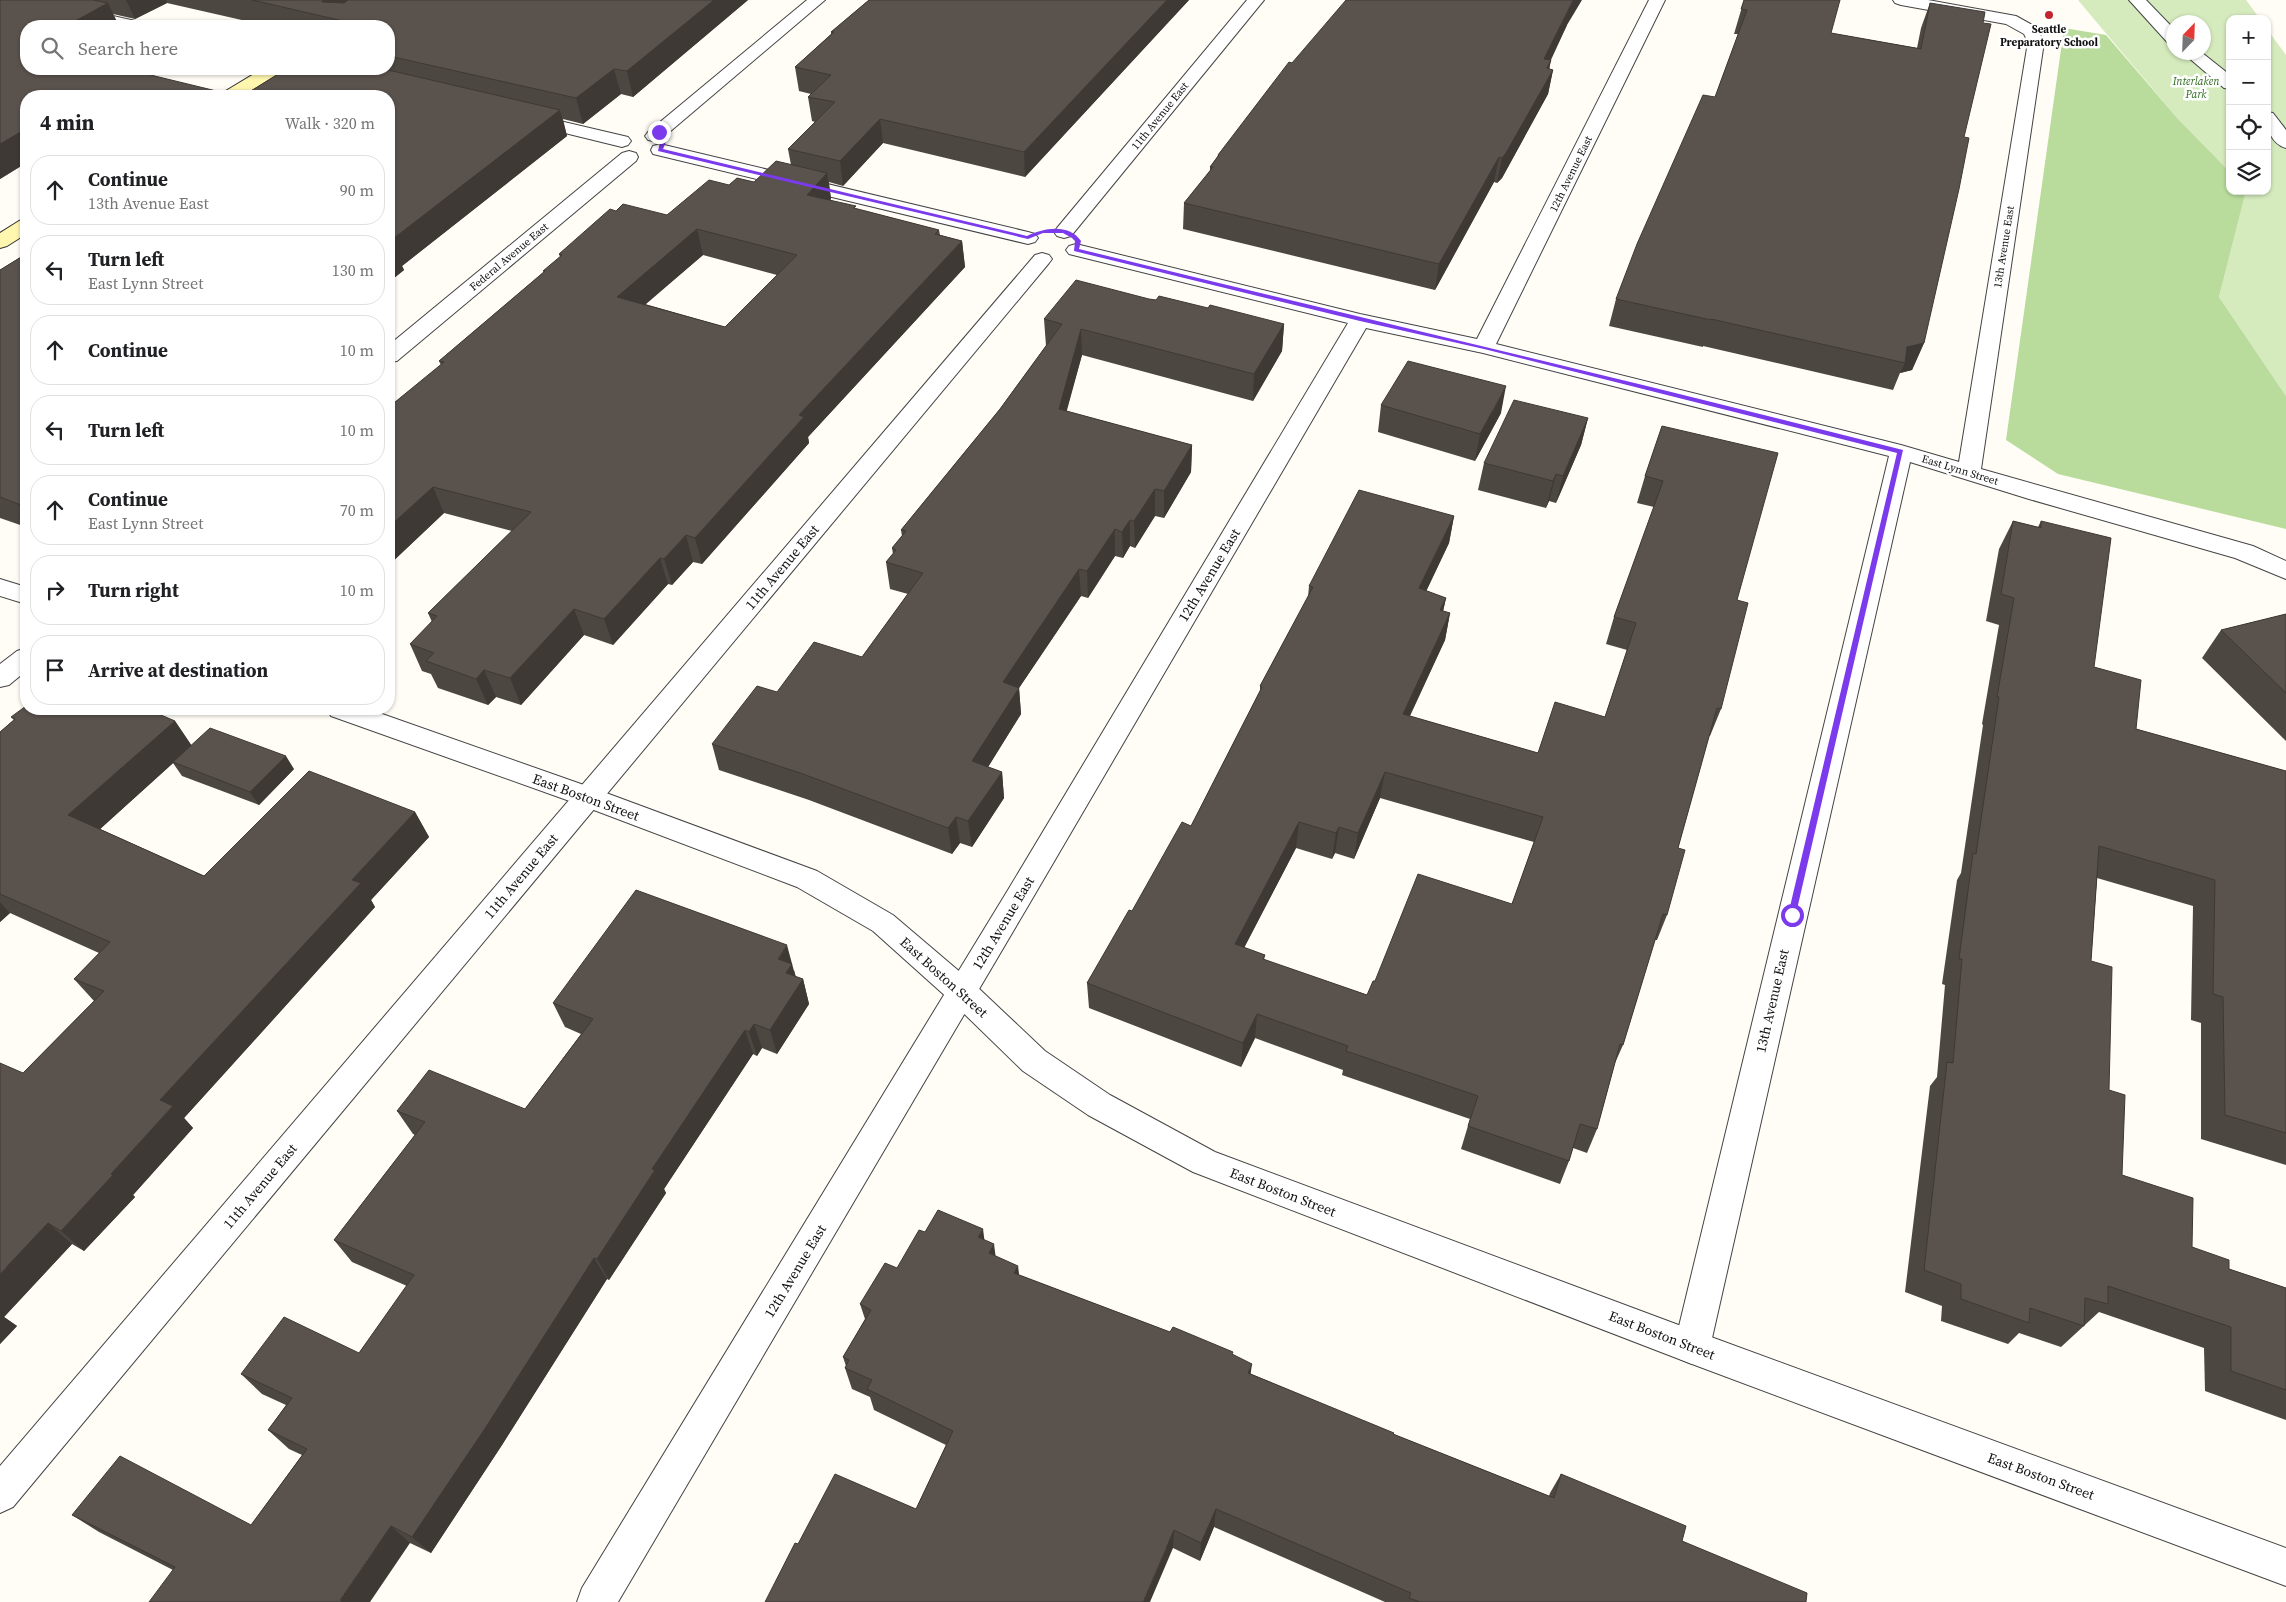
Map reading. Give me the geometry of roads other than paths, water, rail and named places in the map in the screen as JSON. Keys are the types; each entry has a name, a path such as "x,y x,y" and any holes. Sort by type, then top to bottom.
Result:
{"main road":[{"path":"240,90 264,75"},
{"path":"0,242 20,229"}],"street":[{"path":"19,0 107,20"},
{"path":"657,143 817,0"},
{"name":"11th Avenue East","path":"1070,241 1256,0"},
{"name":"12th Avenue East","path":"1484,348 1657,0"},
{"name":"13th Avenue East","path":"1901,0 1994,16 2025,26 2034,34 2036,42 1969,472"},
{"path":"2138,0 2166,30"},
{"path":"2200,60 2226,81"},
{"path":"509,114 625,149 636,135 657,143 1035,248 1062,258 1070,256 1070,241"},
{"path":"2271,121 2286,142"},
{"name":"Federal Avenue East","path":"395,351 625,149"},
{"name":"East Lynn Street","path":"1035,248 1042,231 1070,241 1360,320 1484,348 1901,452 2037,494 2132,519 2244,552 2286,571"},
{"name":"11th Avenue East","path":"0,1494 588,797 1035,248"},
{"name":"12th Avenue East","path":"596,1602 962,992 1360,320"},
{"name":"13th Avenue East","path":"1692,1346 1901,452"},
{"path":"0,587 20,594"},
{"path":"0,678 20,662"},
{"name":"East Boston Street","path":"357,715 588,797 807,879 883,923 962,992 1034,1061 1099,1105 1204,1162 2286,1567"}],"place":[{"name":"Seattle Preparatory School","path":"2049,15"}],"park label":[{"name":"Interlaken Park","path":"2196,87"}]}
